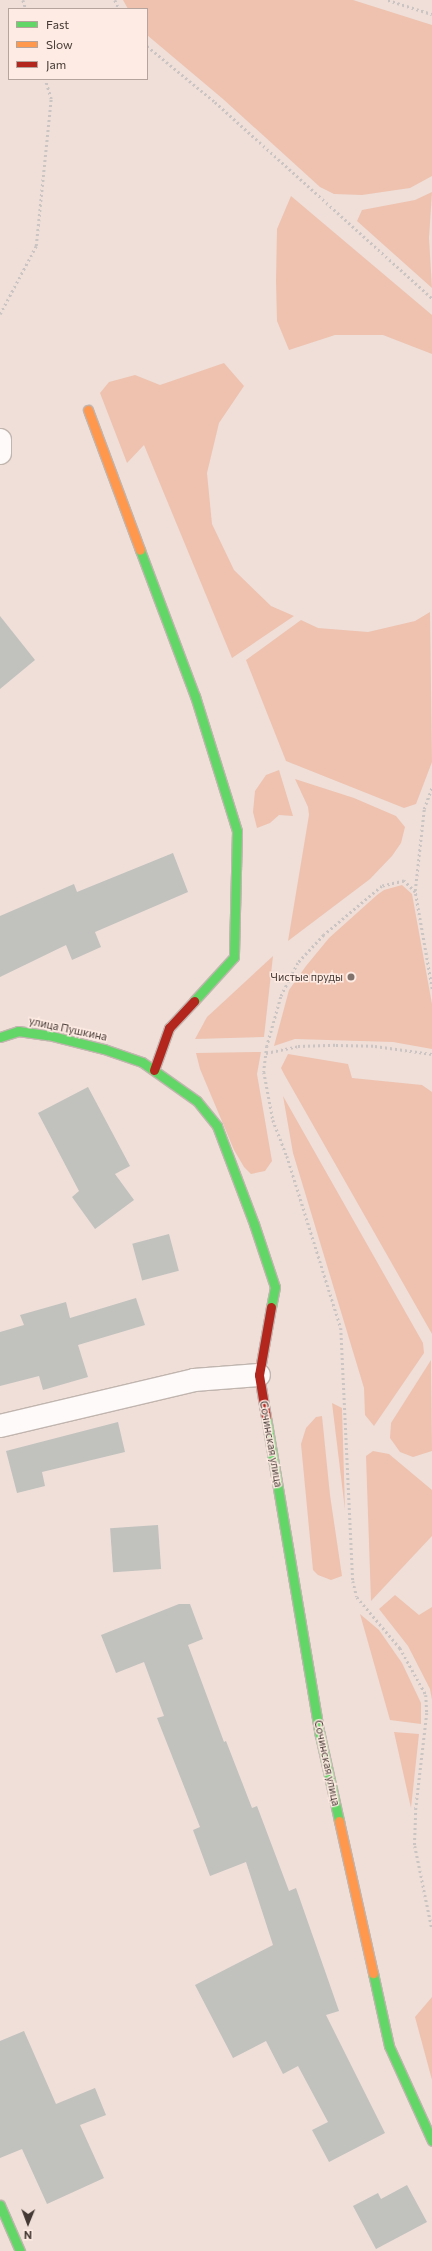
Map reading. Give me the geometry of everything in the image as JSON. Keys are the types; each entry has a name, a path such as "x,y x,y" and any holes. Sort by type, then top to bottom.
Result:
{"street":[{"path":"88,410 195,696 237,832 234,957 169,1028 154,1070"},
{"name":"улица Пушкина","path":"0,1037 18,1031 48,1035 131,1058"},
{"name":"Сочинская улица","path":"131,1058 154,1070 177,1085 208,1112 217,1126 254,1224 275,1287 259,1375 320,1735 389,2046 432,2141"},
{"path":"0,1426 194,1380 259,1375"},
{"path":"0,2205 20,2251"}],"path":[{"path":"388,0 432,14"},
{"path":"148,47 215,102 432,298"},
{"path":"0,314 36,246 51,99 45,80"},
{"path":"432,787 423,816 415,892 432,989"},
{"path":"415,892 404,881 382,886 324,935 298,963 288,981 276,1014 266,1053 264,1072 267,1101 341,1328 353,1581 358,1597 400,1648 426,1695 427,1713 416,1808 414,1846 432,1929"},
{"path":"266,1053 298,1046 336,1045 375,1046 432,1054"}],"shaded area":[{"path":"123,0 353,0 432,25 432,176 410,188 362,195 334,194 320,187 223,99 148,36 148,8 127,8"},
{"path":"432,192 429,238 432,288 357,221 362,210 415,200"},
{"path":"291,196 432,315 432,354 383,335 335,335 289,350 277,321 276,281 277,229"},
{"path":"224,363 244,386 219,423 207,473 212,524 234,570 271,606 294,616 232,658 144,445 127,463 100,393 109,382 135,375 160,385"},
{"path":"430,612 432,762 416,804 404,808 286,761 246,660 301,620 318,628 368,632 415,621"},
{"path":"279,770 293,816 279,815 270,823 257,828 253,812 255,791 266,775"},
{"path":"295,779 354,798 396,816 405,827 401,843 392,856 370,879 288,941 309,815 308,807"},
{"path":"402,885 412,894 432,1004 432,1049 393,1042 295,1039 274,1046 289,990 306,966 329,938 377,895 384,890"},
{"path":"273,956 264,1037 195,1039 207,1017"},
{"path":"261,1052 257,1074 272,1161 265,1171 251,1174 244,1167 234,1150 200,1069 196,1053"},
{"path":"288,1054 348,1064 352,1078 422,1085 432,1092 432,1334 284,1074 281,1068"},
{"path":"283,1096 423,1343 424,1353 374,1426 365,1415 364,1388 293,1153"},
{"path":"431,1360 432,1451 413,1457 400,1452 390,1438 391,1423"},
{"path":"332,1403 342,1408 345,1510"},
{"path":"322,1416 330,1495 342,1576 331,1580 318,1575 313,1570 301,1444 306,1428 316,1417"},
{"path":"373,1451 389,1454 432,1490 432,1536 371,1601 366,1456"},
{"path":"395,1595 419,1615 432,1607 432,1700 430,1689 408,1646 379,1609"},
{"path":"360,1614 379,1630 402,1663 421,1703 421,1724 390,1720"},
{"path":"394,1732 419,1734 411,1808"},
{"path":"432,1997 432,2080 415,2017"}],"building":[{"path":"0,616 35,660 0,689"},
{"path":"173,853 188,892 95,932 101,947 72,960 66,945 0,977 0,916 74,884 77,892"},
{"path":"88,1087 130,1166 115,1174 134,1200 95,1229 72,1197 79,1191 38,1113"},
{"path":"169,1234 179,1271 142,1281 132,1244"},
{"path":"136,1298 145,1325 78,1345 88,1377 43,1390 39,1376 0,1386 0,1332 24,1325 20,1315 66,1302 70,1318"},
{"path":"118,1422 125,1452 42,1472 45,1486 17,1493 6,1451"},
{"path":"158,1525 161,1569 113,1572 110,1528"},
{"path":"179,1604 190,1604 203,1639 188,1645 224,1742 226,1741 252,1808 257,1806 289,1891 296,1888 339,2011 326,2015 385,2133 329,2162 312,2130 328,2122 298,2066 283,2074 266,2041 233,2058 195,1985 273,1945 246,1862 210,1876 193,1830 200,1827 157,1718 164,1716 144,1662 116,1673 101,1635"},
{"path":"24,2031 56,2104 95,2088 106,2115 80,2125 104,2178 47,2204 22,2149 0,2158 0,2041"},
{"path":"407,2185 427,2222 376,2249 353,2206 378,2193 381,2199"}],"traffic: fast":[{"path":"140,550 195,696 237,831 234,957 194,1001"},
{"path":"0,1037 18,1031 48,1035 104,1049 142,1062 197,1101 217,1126 254,1224 275,1287 271,1307"},
{"path":"266,1417 320,1735 339,1821"},
{"path":"373,1973 389,2046 432,2141"},
{"path":"0,2205 20,2251"}],"traffic: slow":[{"path":"88,410 140,550"},
{"path":"339,1821 373,1973"}],"traffic: jam":[{"path":"154,1070 169,1028 194,1001"},
{"path":"266,1417 259,1375 271,1307"}],"place":[{"name":"Чистые пруды","path":"351,977"}]}
